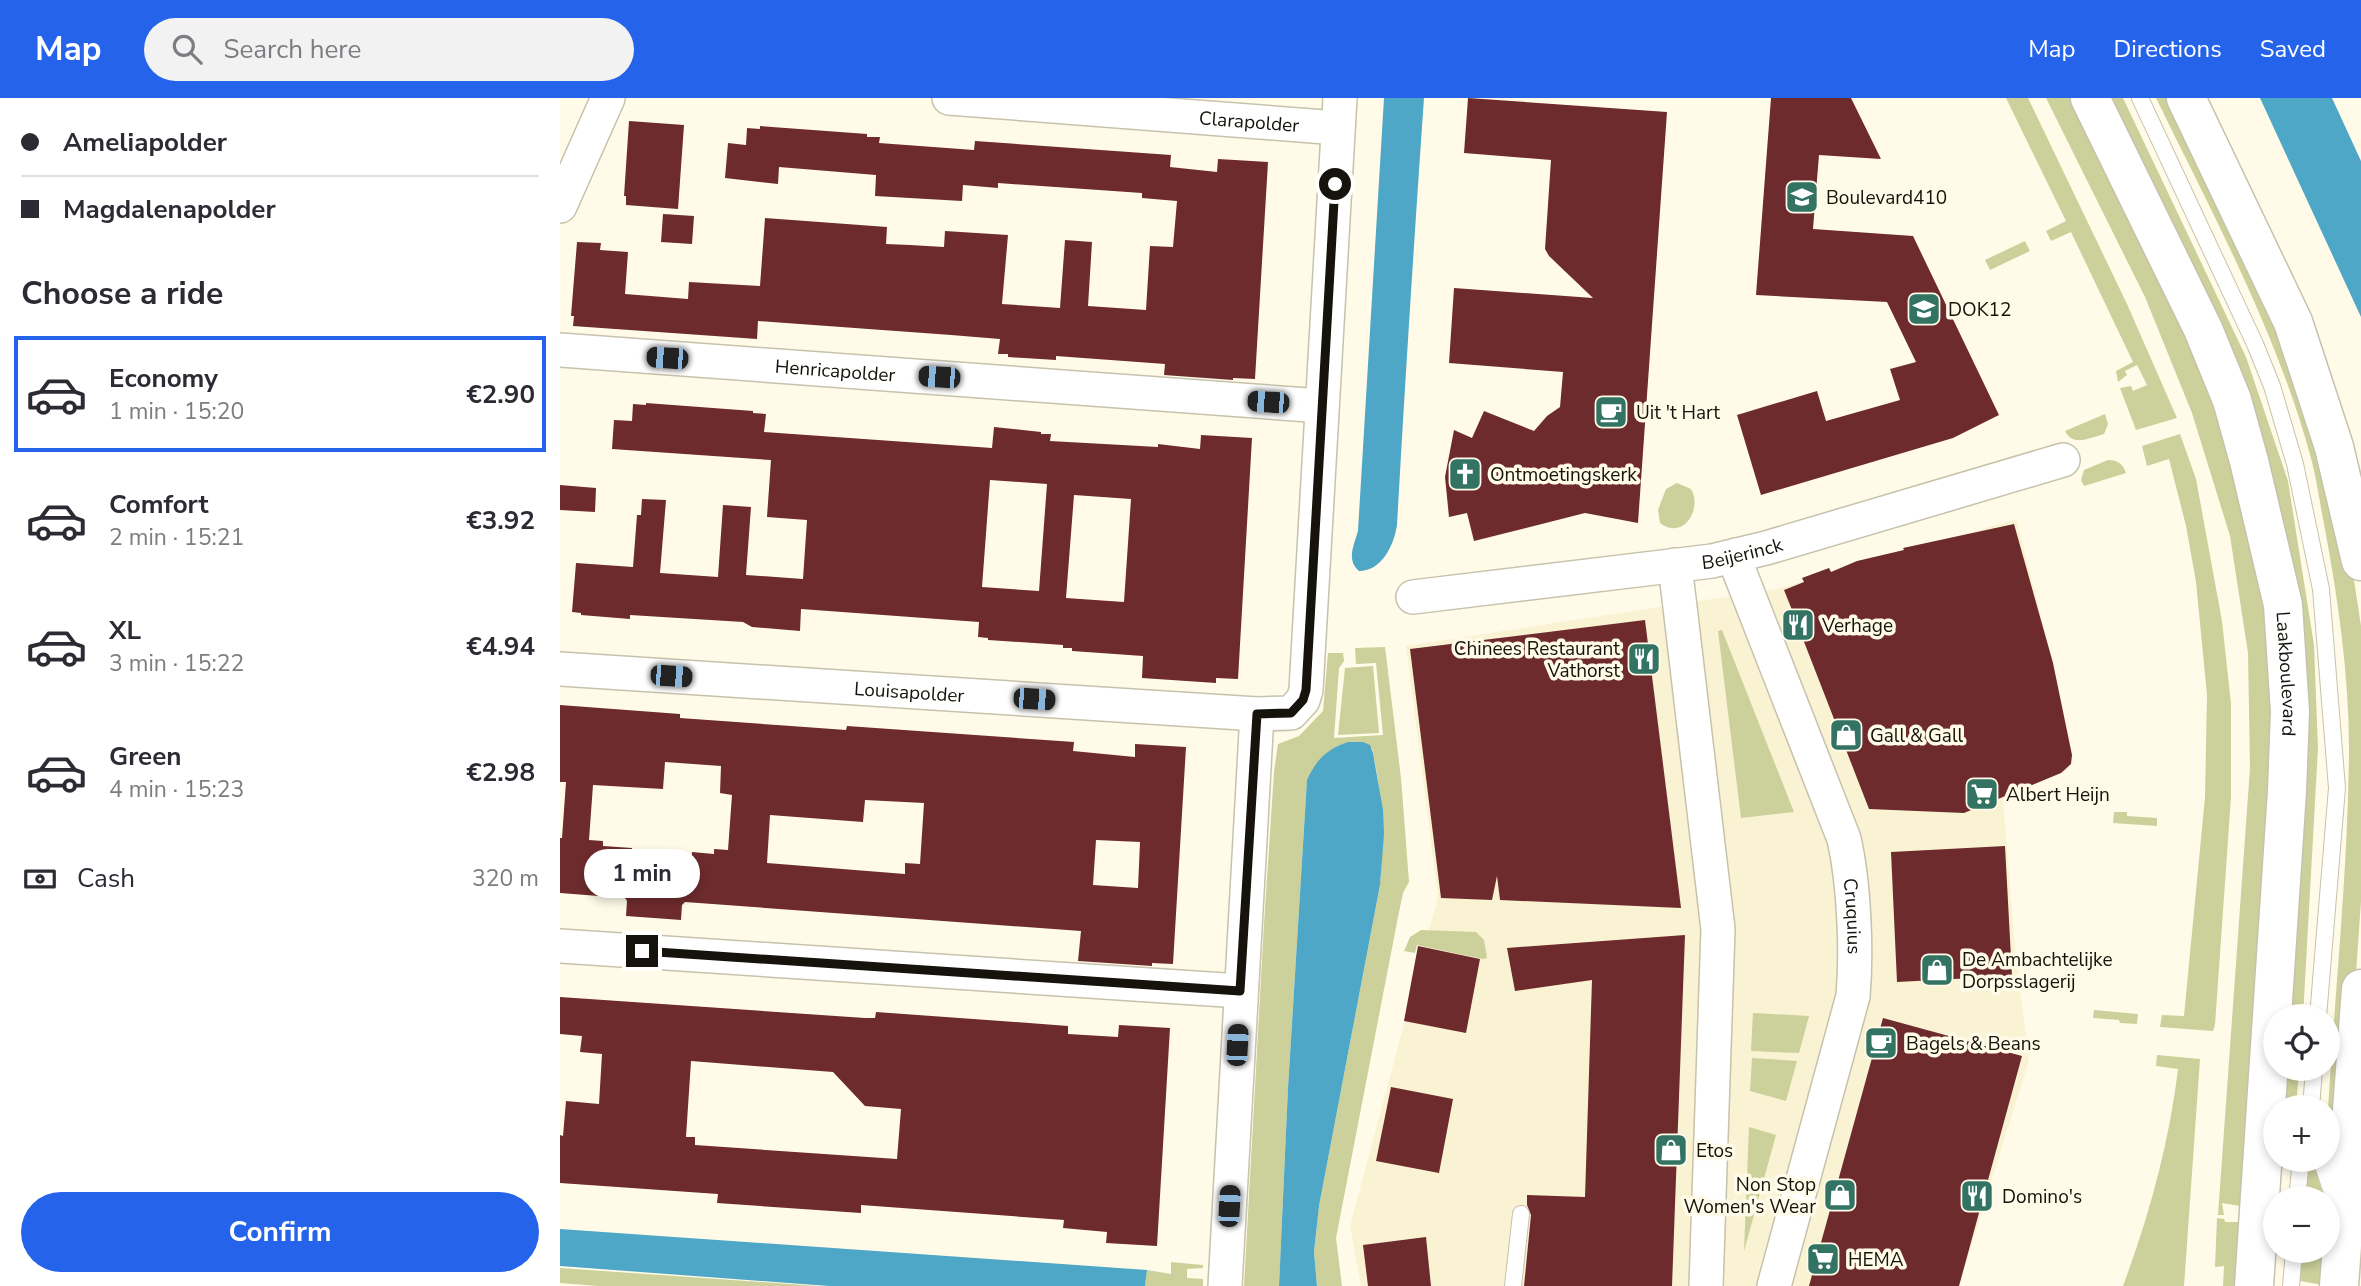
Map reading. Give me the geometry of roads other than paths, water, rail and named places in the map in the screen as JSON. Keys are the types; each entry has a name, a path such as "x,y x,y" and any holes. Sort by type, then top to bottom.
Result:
{"main road":[{"name":"Laakboulevard","path":"2090,98 2203,329 2232,400 2283,605 2290,712 2287,791 2254,1286"},
{"path":"2186,98 2293,322 2334,447 2361,561"},
{"path":"2340,1286 2361,989"}],"street":[{"path":"560,206 608,98"},
{"name":"Clarapolder","path":"949,98 1339,113"},
{"path":"1322,406 1339,113"},
{"name":"Henricapolder","path":"560,350 1322,406"},
{"name":"Louisapolder","path":"560,669 1257,714 1291,713 1303,700 1306,690 1322,406"},
{"name":"Beijerinck","path":"1413,597 1736,555 2063,460"},
{"name":"Cruquius","path":"1736,555 1738,568 1844,839 1849,860 1855,955 1853,996 1774,1286"},
{"path":"1675,565 1718,929 1706,1286"},
{"path":"1225,1286 1257,714"},
{"path":"560,946 1240,991"}],"lane":[{"path":"2140,98 2272,386 2295,464 2321,589 2337,788 2319,1004"},
{"path":"2325,1172 2344,1230"},
{"path":"1513,1286 1521,1214"},
{"path":"2291,1286 2293,1263"}],"water":[{"path":"1384,98 1424,98 1397,525 1385,556 1374,567 1359,571 1353,562 1352,552 1358,531"},
{"path":"2260,98 2332,98 2361,161 2361,317"},
{"path":"1348,742 1370,745 1373,753 1383,810 1380,885 1319,1206 1314,1252 1317,1286 1279,1286 1307,780 1323,756"},
{"path":"560,1229 1147,1270 1145,1286 829,1286 560,1266"}],"place":[{"name":"Boulevard410","path":"1802,197"},
{"name":"DOK12","path":"1924,309"},
{"name":"Uit 't Hart","path":"1611,412"},
{"name":"Ontmoetingskerk","path":"1465,474"},
{"name":"Verhage","path":"1798,625"},
{"name":"Chinees Restaurant Vathorst","path":"1644,659"},
{"name":"Gall & Gall","path":"1846,735"},
{"name":"Albert Heijn","path":"1982,794"},
{"name":"De Ambachtelijke Dorpsslagerij","path":"1937,970"},
{"name":"Bagels & Beans","path":"1881,1043"},
{"name":"Etos","path":"1671,1150"},
{"name":"Non Stop Women's Wear","path":"1840,1195"},
{"name":"Domino's","path":"1977,1196"},
{"name":"HEMA","path":"1823,1259"}]}
